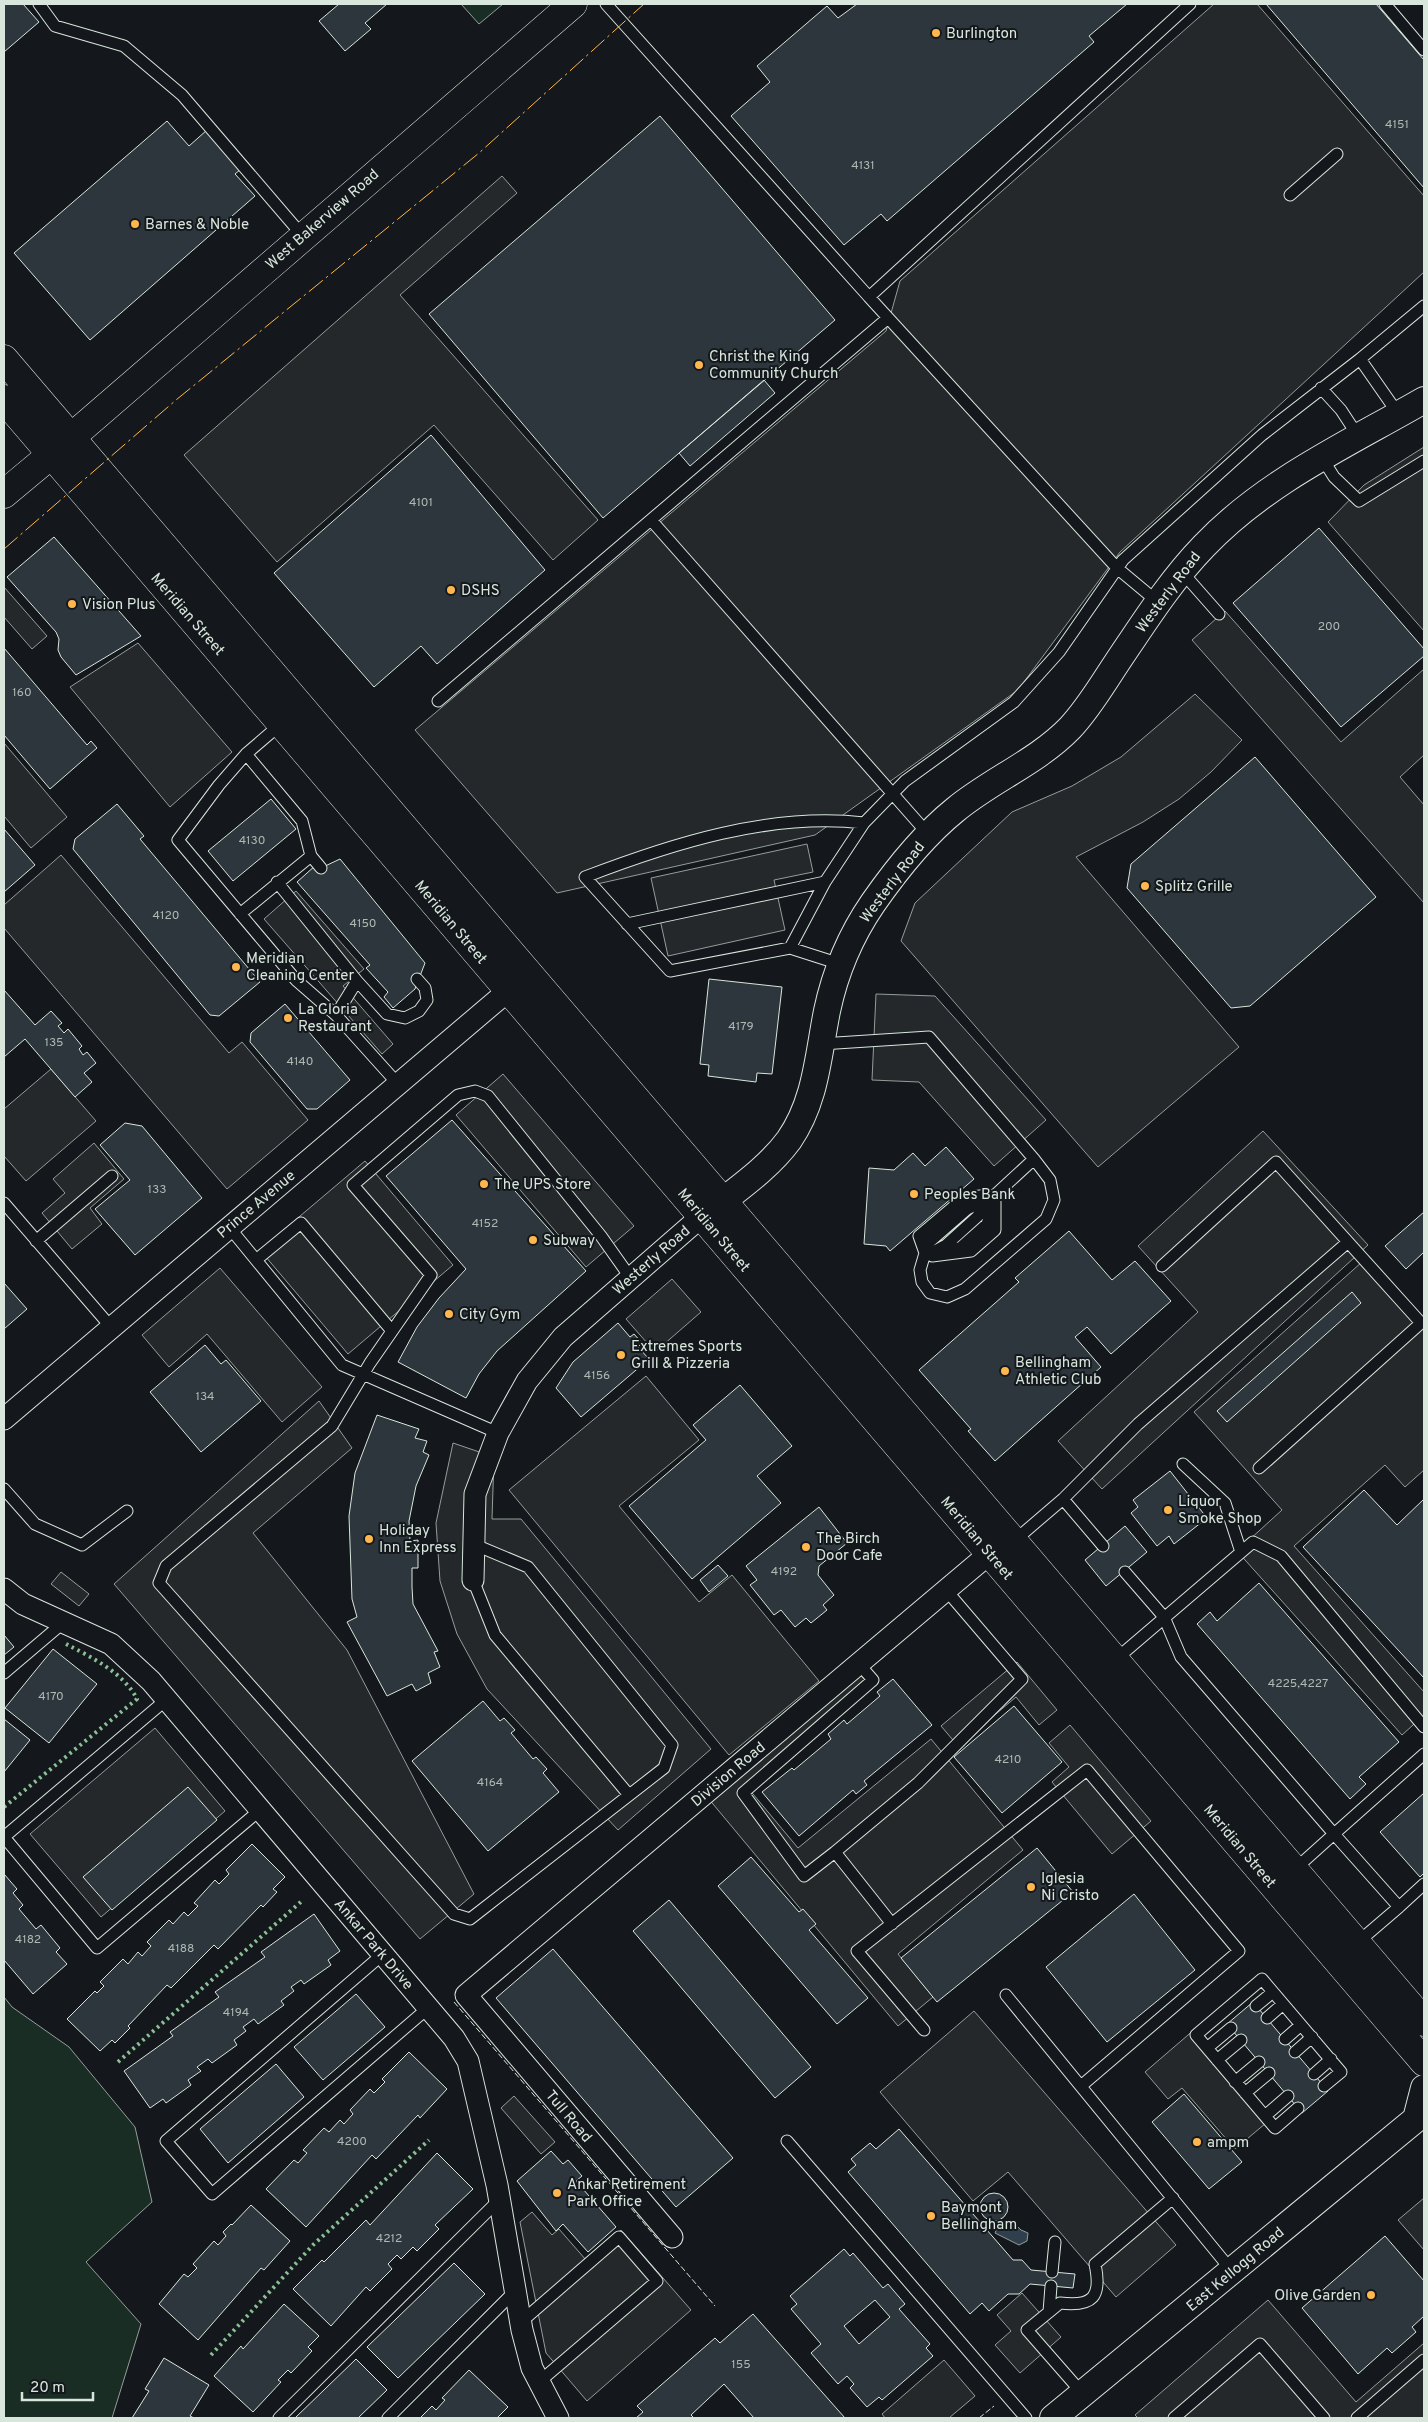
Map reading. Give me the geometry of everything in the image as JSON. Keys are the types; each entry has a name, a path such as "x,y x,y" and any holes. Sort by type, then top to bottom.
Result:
{"main road":[{"name":"West Bakerview Road","path":"4,494 574,4"},
{"name":"Meridian Street","path":"4,359 62,446 282,723 509,990 713,1208 1014,1541 1424,2022"},
{"name":"Meridian Street","path":"4,399 62,446 599,1055 858,1399 1424,2062"},
{"path":"509,990 536,1002 556,1026 599,1055"},
{"path":"858,1399 895,1423 986,1530 1014,1541"}],"street":[{"name":"Westerly Road","path":"473,1580 475,1494 498,1433 527,1381 562,1338 630,1278 763,1167 788,1141 810,1100 828,1008 840,964 855,933 873,903 929,835 956,809 1017,769 1069,729 1094,698 1182,572 1202,547 1227,523 1286,478 1424,400"},
{"name":"Prince Avenue","path":"4,1419 509,990"},
{"name":"Division Road","path":"466,1995 990,1553"},
{"name":"Ankar Park Drive","path":"4,1589 23,1604 111,1644 151,1681 454,2038 468,2061 500,2200 521,2322 532,2368 558,2418"},
{"name":"Tull Road","path":"466,1995 672,2237"},
{"path":"1420,2117 1424,2088"},
{"name":"East Kellogg Road","path":"1053,2418 1420,2117"}],"lane":[{"path":"39,4 55,26 124,46 177,91 302,236"},
{"path":"606,4 888,318 1117,568 1159,603"},
{"path":"869,297 1190,4"},
{"path":"1385,4 1424,50"},
{"path":"1290,195 1337,154"},
{"path":"790,948 825,882 864,823 905,781 1014,702 1059,652 1122,560 1262,435 1360,359 1424,306"},
{"path":"438,701 888,318"},
{"path":"1360,359 1399,415"},
{"path":"1321,388 1341,410 1358,436"},
{"path":"1322,458 1334,477 1359,501 1424,460"},
{"path":"651,520 929,835"},
{"path":"1182,572 1219,614"},
{"path":"282,723 246,754 178,840 296,980 336,1015 398,1084"},
{"path":"246,754 302,821 310,856 321,868"},
{"path":"840,964 790,948 670,971 585,877 641,855 764,824 836,820 864,823"},
{"path":"240,914 310,856"},
{"path":"277,882 357,981 387,1014 405,1018 419,1011 427,1000 425,988 417,979"},
{"path":"627,924 825,882"},
{"path":"336,1015 357,981"},
{"path":"822,1044 929,1036 1034,1159 1050,1180 1054,1200 1046,1219 966,1290 947,1297 930,1293 922,1282 920,1270 926,1256 946,1245 977,1218 995,1195 1034,1159"},
{"path":"473,1544 528,1567 672,1745 664,1768 470,1919 454,1914 159,1583 166,1566 332,1426 392,1331 431,1275 353,1185 458,1095 475,1091 488,1096 601,1236 630,1278"},
{"path":"1162,1266 1276,1162 1421,1323 1259,1468"},
{"path":"36,1241 112,1176"},
{"path":"926,1256 971,1250 995,1230 995,1195"},
{"path":"926,1256 919,1236 964,1198 995,1195"},
{"path":"4,1203 111,1327"},
{"path":"256,1260 301,1223 392,1331"},
{"path":"229,1227 342,1365 498,1433"},
{"path":"1014,1541 1063,1499 1138,1424 1348,1242"},
{"path":"1183,1464 1225,1503 1241,1552"},
{"path":"4,1489 35,1524 82,1545 126,1511"},
{"path":"1063,1499 1103,1546"},
{"path":"1115,1660 1253,1542 1281,1556 1424,1727"},
{"path":"1125,1572 1164,1617 1181,1657 1399,1907"},
{"path":"473,1580 495,1634 629,1795"},
{"path":"859,1664 873,1680 743,1794 804,1876 918,1783 1022,1679 946,1590"},
{"path":"4,1673 64,1622"},
{"path":"167,1699 4,1837 97,1948 260,1810"},
{"path":"1294,1870 1424,1754"},
{"path":"924,2030 857,1950 1087,1770 1239,1951 1081,2086"},
{"path":"835,1852 892,1924"},
{"path":"1357,1943 1424,1884"},
{"path":"383,1954 166,2141 212,2194 428,2008"},
{"path":"1298,2108 1275,2128 1196,2035 1262,1979 1341,2072 1324,2086"},
{"path":"1256,2006 1273,1992"},
{"path":"1006,1995 1232,2271"},
{"path":"1267,2018 1283,2004"},
{"path":"1284,2040 1301,2025"},
{"path":"1207,2048 1231,2028"},
{"path":"1295,2052 1312,2037"},
{"path":"1217,2060 1241,2040"},
{"path":"1314,2074 1331,2060"},
{"path":"1235,2082 1259,2062"},
{"path":"1246,2093 1269,2074"},
{"path":"1265,2116 1288,2096"},
{"path":"787,2141 1026,2418"},
{"path":"1083,2394 1028,2330 1060,2303 1075,2305 1085,2302 1094,2296 1099,2284 1096,2264 1173,2198"},
{"path":"279,2418 500,2200"},
{"path":"521,2322 619,2237 657,2281 539,2382"},
{"path":"1052,2272 1055,2242"},
{"path":"1048,2312 1051,2286"},
{"path":"388,2418 515,2290"},
{"path":"1174,2418 1260,2344 1324,2418"},
{"path":"1356,2418 1424,2360"}],"green space":[{"path":"461,4 503,4 479,24"},
{"path":"4,1997 12,2007 69,2047 135,2127 152,2202 86,2262 141,2324 112,2418 4,2418"}],"shaded area":[{"path":"1214,4 1257,4 1424,196 1424,272 1120,552 1018,690 815,835 557,893 415,730 886,331 900,281"},
{"path":"502,176 517,193 400,295 598,520 553,560 434,425 277,562 184,455"},
{"path":"1424,447 1424,631 1328,522 1364,485"},
{"path":"4,587 47,636 32,649 4,617"},
{"path":"1225,611 1341,742 1424,669 1424,755 1400,777 1424,805 1424,903 1192,640"},
{"path":"138,643 232,752 170,807 70,687"},
{"path":"1195,694 1242,740 1211,772 1179,799 1143,822 1076,857 1239,1047 1098,1167 901,941 915,903 1012,812 1072,786 1121,757"},
{"path":"4,743 67,817 31,848 4,816"},
{"path":"807,844 813,872 774,880 785,930 668,956 651,878"},
{"path":"61,855 229,1053 242,1042 308,1120 227,1189 4,928 4,905"},
{"path":"296,891 364,969 343,986 393,1044 382,1054 264,919"},
{"path":"876,994 935,996 1046,1120 994,1166 919,1082 872,1080"},
{"path":"51,1069 96,1121 26,1181 4,1156 4,1109"},
{"path":"503,1074 634,1226 586,1267 456,1115"},
{"path":"1263,1131 1368,1245 1102,1489 1058,1441 1198,1312 1138,1246"},
{"path":"94,1143 124,1179 90,1208 102,1224 72,1249 42,1213 65,1193 53,1179"},
{"path":"365,1161 453,1265 348,1354 260,1250"},
{"path":"1362,1262 1424,1331 1424,1470 1405,1487 1385,1465 1294,1546 1424,1692 1424,1715 1402,1735 1237,1551 1282,1510 1194,1412"},
{"path":"220,1268 322,1387 282,1422 207,1334 169,1367 142,1335"},
{"path":"672,1279 701,1312 655,1352 626,1319"},
{"path":"646,1376 699,1440 619,1506 699,1602 732,1575 819,1681 729,1755 509,1490"},
{"path":"319,1401 352,1448 253,1533 347,1650 474,1894 420,1939 114,1584"},
{"path":"453,1443 494,1457 492,1519 521,1519 711,1749 618,1830 487,1689 457,1634 440,1581 436,1523"},
{"path":"61,1572 89,1594 79,1606 51,1584"},
{"path":"1017,1662 1057,1710 1039,1725 1016,1697 958,1746 941,1726"},
{"path":"858,1672 870,1686 748,1788 798,1848 931,1739 1023,1850 898,1954 933,1997 898,2026 708,1798"},
{"path":"1070,1725 1151,1821 1112,1854 1052,1782 1069,1767 1049,1743"},
{"path":"155,1728 225,1811 101,1917 30,1834"},
{"path":"974,2011 1176,2245 1116,2297 1008,2172 973,2201 880,2092"},
{"path":"1195,2029 1272,2118 1235,2149 1182,2088 1168,2099 1145,2072"},
{"path":"514,2096 555,2142 541,2154 501,2108"},
{"path":"1424,2198 1424,2250 1398,2220"},
{"path":"532,2212 552,2235 559,2229 586,2260 621,2230 691,2310 587,2401 546,2353 520,2222"},
{"path":"1022,2293 1061,2337 1020,2373 995,2345 1011,2331 997,2315"},
{"path":"1268,2300 1356,2402 1424,2343 1424,2418 1138,2418 1135,2415"},
{"path":"944,2360 975,2396 949,2418 885,2418 882,2414"}],"water":[{"path":"1009,2222 1014,2223 1021,2230 1028,2233 1027,2241 1019,2245 995,2233 997,2228 1004,2227"}],"building":[{"path":"4,4 23,4 39,22 4,52"},
{"path":"339,4 387,4 365,23 371,29 345,51 319,21"},
{"path":"857,4 1127,4 1089,36 1094,42 887,221 881,214 844,245 731,116 770,82 757,66 827,6 838,18"},
{"path":"1266,4 1376,4 1424,60 1424,188"},
{"path":"660,116 835,320 603,518 429,314"},
{"name":"Barnes & Noble","path":"167,121 189,146 207,130 241,169 235,174 255,196 90,340 14,253"},
{"path":"764,380 775,393 690,466 679,453"},
{"path":"431,435 545,570 437,664 421,646 374,687 274,573"},
{"path":"1319,528 1424,649 1424,656 1341,727 1233,603"},
{"name":"Vision Plus","path":"54,537 141,636 76,675 61,657 58,650 59,639 56,632 7,577"},
{"path":"4,648 87,745 91,741 97,748 50,789 4,735"},
{"path":"1255,757 1376,897 1250,1006 1231,1008 1127,888 1131,864"},
{"path":"271,799 296,829 233,881 208,851"},
{"path":"117,804 144,836 140,839 260,982 219,1016 210,1015 73,849 75,839"},
{"path":"4,829 35,865 4,892"},
{"path":"340,859 425,963 415,989 393,1008 384,997 388,992 366,968 370,965 297,882 316,865 321,868"},
{"path":"709,979 782,987 772,1074 757,1073 756,1082 708,1076 709,1065 700,1064"},
{"path":"4,990 35,1025 51,1011 62,1023 58,1026 64,1033 68,1029 82,1046 79,1049 83,1055 87,1052 96,1063 84,1073 92,1082 75,1097 25,1039 4,1057"},
{"path":"285,1004 350,1080 317,1109 307,1109 250,1042 251,1033"},
{"path":"452,1120 586,1271 497,1351 479,1374 466,1398 398,1362 417,1327 439,1298 466,1269 386,1176"},
{"path":"125,1123 142,1126 202,1198 135,1255 95,1209 130,1180 100,1145"},
{"path":"946,1147 974,1179 890,1251 886,1246 864,1244 869,1168 894,1170 913,1153 925,1166"},
{"path":"1424,1212 1424,1252 1406,1269 1385,1246"},
{"path":"1069,1231 1112,1280 1135,1261 1171,1301 1111,1354 1087,1327 1075,1337 1101,1367 995,1461 968,1431 971,1429 919,1370 1019,1282 1015,1278"},
{"path":"4,1283 27,1309 4,1329"},
{"path":"1352,1292 1361,1303 1227,1422 1217,1411"},
{"path":"618,1323 630,1337 634,1334 642,1343 638,1347 649,1359 581,1417 556,1388 573,1362"},
{"path":"205,1345 221,1364 226,1360 261,1401 201,1452 150,1392"},
{"path":"740,1385 792,1446 757,1476 781,1503 692,1579 629,1506 706,1440 693,1425"},
{"path":"377,1415 419,1429 415,1438 427,1441 423,1452 429,1455 416,1486 409,1521 410,1541 418,1540 418,1568 412,1568 412,1587 413,1604 438,1651 434,1652 440,1667 428,1673 431,1683 416,1691 412,1684 387,1696 347,1622 357,1617 352,1599 349,1516 355,1473"},
{"name":"Liquor Smoke Shop","path":"1170,1471 1207,1518 1174,1544 1169,1536 1157,1546 1131,1513 1138,1507 1133,1500"},
{"path":"1364,1490 1397,1525 1424,1499 1424,1678 1303,1547"},
{"path":"819,1507 847,1543 819,1566 818,1575 834,1595 823,1605 827,1610 811,1623 806,1618 795,1627 781,1610 774,1615 750,1585 757,1580 746,1566"},
{"path":"1125,1526 1147,1552 1106,1586 1085,1560"},
{"path":"718,1565 728,1576 709,1592 700,1580"},
{"path":"1259,1583 1399,1742 1359,1777 1366,1784 1350,1799 1197,1624 1210,1612 1217,1621"},
{"path":"4,1635 14,1647 4,1655"},
{"path":"53,1649 97,1684 49,1743 5,1708"},
{"path":"893,1679 932,1725 864,1781 867,1785 856,1794 853,1790 799,1836 762,1792 792,1768 794,1770 831,1739 828,1734 844,1720 847,1724 880,1696 877,1692"},
{"path":"483,1701 500,1721 504,1718 515,1730 511,1733 533,1759 536,1757 547,1769 543,1773 559,1792 488,1851 412,1761"},
{"path":"1014,1706 1062,1762 1002,1813 954,1757"},
{"path":"4,1719 30,1740 4,1772"},
{"path":"188,1787 217,1820 112,1910 83,1877"},
{"path":"1424,1793 1424,1873 1420,1877 1380,1832"},
{"path":"252,1844 285,1877 273,1889 277,1892 263,1907 261,1905 218,1949 214,1945 171,1988 167,1985 128,2026 130,2028 115,2043 112,2040 100,2051 67,2019 95,1991 97,1993 104,1986 100,1982 123,1959 128,1964 138,1952 142,1956 151,1946 147,1942 169,1920 173,1924 184,1912 188,1916 198,1906 194,1903 215,1880 219,1884 229,1874 226,1870"},
{"path":"1037,1848 1073,1892 937,2002 901,1958"},
{"path":"751,1857 799,1912 803,1909 816,1924 809,1930 868,1998 837,2024 718,1886"},
{"path":"4,1874 17,1889 13,1893 23,1905 19,1909 36,1929 41,1925 60,1948 56,1952 67,1964 33,1994 4,1960"},
{"path":"1134,1894 1195,1970 1107,2042 1046,1967"},
{"path":"669,1900 811,2067 775,2098 633,1931"},
{"path":"314,1914 340,1951 328,1960 331,1965 304,1984 301,1980 291,1987 294,1991 281,2001 284,2005 258,2024 254,2019 243,2027 246,2031 234,2040 237,2045 212,2063 208,2059 197,2067 201,2071 188,2080 191,2085 166,2103 163,2099 150,2108 124,2071 173,2036 170,2032 219,1997 215,1992 265,1957 261,1952"},
{"path":"553,1949 733,2158 676,2207 496,1998"},
{"path":"356,1994 385,2027 323,2080 294,2047"},
{"path":"1253,2002 1328,2091 1302,2113 1227,2024"},
{"path":"409,2052 447,2089 420,2118 418,2115 376,2159 372,2155 306,2227 266,2189 294,2160 298,2163 307,2153 303,2150 324,2128 329,2132 340,2120 344,2124 353,2114 350,2110 370,2089 374,2093 385,2082 382,2079"},
{"path":"276,2064 304,2097 228,2163 200,2129"},
{"name":"ampm","path":"1184,2094 1242,2162 1209,2189 1152,2122"},
{"name":"Baymont Bellingham","path":"899,2129 1013,2260 1022,2260 1031,2270 1075,2274 1073,2288 1030,2284 1019,2294 1008,2294 989,2311 982,2303 970,2314 848,2172 856,2165 851,2159 870,2143 876,2149"},
{"name":"Ankar Retirement Park Office","path":"551,2151 563,2164 568,2160 582,2176 576,2181 616,2227 588,2252 563,2224 556,2231 517,2181"},
{"path":"437,2153 473,2189 435,2225 439,2229 417,2251 413,2247 401,2259 397,2255 388,2264 392,2269 370,2291 366,2287 331,2326 293,2289 322,2260 324,2262 366,2220 370,2225"},
{"path":"994,2193 1004,2197 1008,2207 1004,2217 994,2221 984,2217 980,2207 984,2197"},
{"path":"251,2205 290,2241 264,2270 261,2268 198,2340 159,2304 184,2274 188,2277 197,2268 193,2264 214,2241 218,2245 226,2236 223,2232"},
{"name":"Olive Garden","path":"1385,2236 1424,2281 1424,2316 1412,2327 1416,2332 1392,2353 1387,2348 1358,2374 1302,2308"},
{"path":"844,2249 850,2256 853,2253 883,2288 888,2284 905,2304 899,2309 930,2344 926,2348 933,2356 882,2400 879,2397 867,2407 850,2388 854,2384 847,2376 838,2384 811,2353 821,2344 791,2309 797,2304 790,2296","holes":["875,2300 890,2317 859,2344 844,2326"]},
{"path":"454,2263 485,2294 398,2378 367,2347"},
{"path":"284,2304 319,2336 308,2347 312,2351 291,2373 288,2370 278,2380 281,2382 253,2412 214,2376 241,2346 243,2349"},
{"path":"753,2314 845,2418 754,2418 724,2384 691,2415 694,2418 636,2418 643,2412 637,2406 715,2338 720,2343"},
{"path":"164,2358 209,2385 190,2416 194,2418 132,2418 149,2391 145,2389"},
{"path":"356,2359 387,2390 358,2418 295,2418"},
{"path":"469,2370 508,2407 497,2418 420,2418 432,2406 436,2410 445,2400 442,2398"}],"hedge":[{"path":"4,1807 137,1699 124,1681 106,1667 66,1644"},
{"path":"118,2062 303,1900"},
{"path":"211,2355 313,2245 429,2140"}],"fence":[{"path":"454,2002 715,2306"},
{"path":"979,2418 994,2406"}],"power":[{"path":"4,549 176,400 479,153 644,4"}],"place":[{"name":"Burlington","path":"936,33"},
{"name":"Barnes & Noble","path":"135,224"},
{"name":"Christ the King Community Church","path":"699,365"},
{"name":"DSHS","path":"451,590"},
{"name":"Vision Plus","path":"72,604"},
{"name":"Splitz Grille","path":"1145,886"},
{"name":"Meridian Cleaning Center","path":"236,967"},
{"name":"La Gloria Restaurant","path":"288,1018"},
{"name":"The UPS Store","path":"484,1184"},
{"name":"Peoples Bank","path":"914,1194"},
{"name":"Subway","path":"533,1240"},
{"name":"City Gym","path":"449,1314"},
{"name":"Extremes Sports Grill & Pizzeria","path":"621,1355"},
{"name":"Bellingham Athletic Club","path":"1005,1371"},
{"name":"Liquor Smoke Shop","path":"1168,1510"},
{"name":"Holiday Inn Express","path":"369,1539"},
{"name":"The Birch Door Cafe","path":"806,1547"},
{"name":"Iglesia Ni Cristo","path":"1031,1887"},
{"name":"ampm","path":"1197,2142"},
{"name":"Ankar Retirement Park Office","path":"557,2193"},
{"name":"Baymont Bellingham","path":"931,2216"},
{"name":"Olive Garden","path":"1371,2295"}]}
